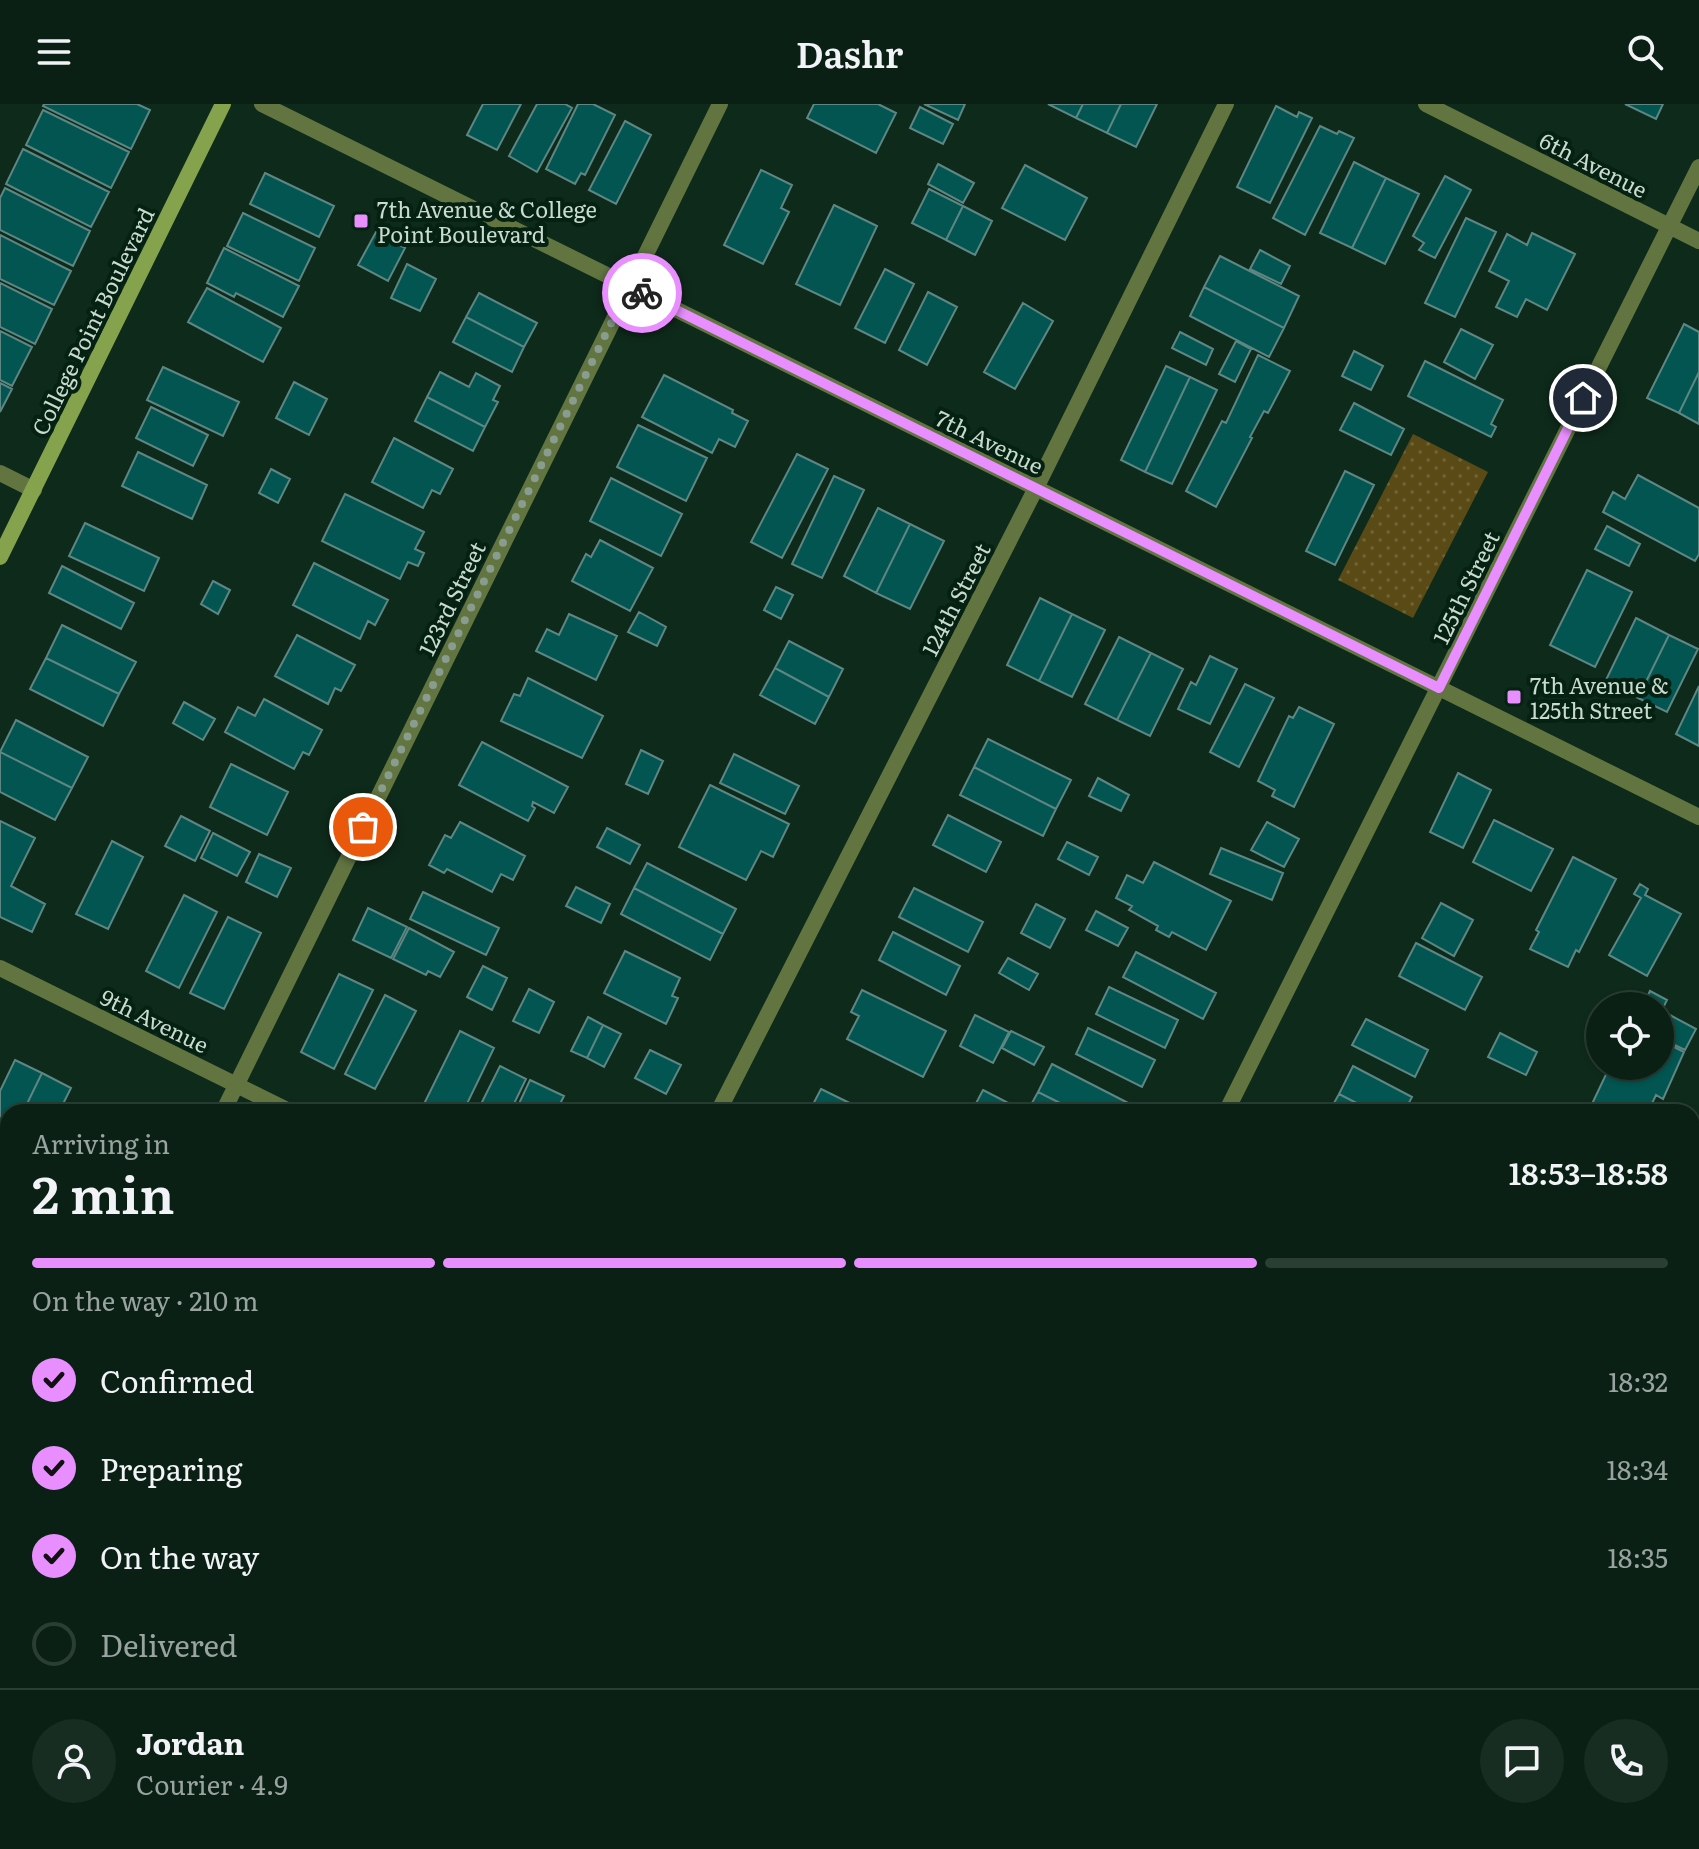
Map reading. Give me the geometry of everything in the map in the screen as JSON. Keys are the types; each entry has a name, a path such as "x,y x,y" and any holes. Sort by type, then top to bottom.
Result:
{"street":[{"name":"College Point Boulevard","path":"0,557 223,104"},
{"name":"7th Avenue","path":"262,104 1699,817"},
{"name":"123rd Street","path":"227,1104 720,104"},
{"name":"124th Street","path":"722,1104 1036,488 1226,104"},
{"name":"6th Avenue","path":"1426,104 1699,241"},
{"name":"125th Street","path":"1230,1104 1699,167"},
{"path":"0,473 34,490"},
{"name":"9th Avenue","path":"0,968 275,1104"}],"shaded area":[{"path":"1413,434 1488,472 1413,618 1338,580"}],"building":[{"path":"44,104 137,104 150,110 131,149"},
{"path":"483,104 521,104 497,150 467,135"},
{"path":"537,104 565,104 572,108 537,172 509,156"},
{"path":"578,104 593,104 615,115 585,175 581,173 575,184 546,169"},
{"path":"814,104 878,104 896,113 876,153 807,118"},
{"path":"924,104 965,104 958,120"},
{"path":"1048,104 1083,104 1076,118"},
{"path":"1083,104 1121,104 1107,133 1076,118"},
{"path":"1121,104 1157,104 1136,147 1107,133"},
{"path":"1625,104 1663,104 1656,119"},
{"path":"1276,106 1297,117 1299,112 1312,118 1270,203 1237,187"},
{"path":"920,107 953,124 943,144 910,128"},
{"path":"43,110 129,152 111,188 26,145"},
{"path":"625,121 651,135 616,204 589,190"},
{"path":"1320,126 1354,138 1305,235 1273,218"},
{"path":"23,149 109,192 91,227 6,184"},
{"path":"1354,162 1386,178 1352,248 1320,233"},
{"path":"938,164 974,183 963,203 928,184"},
{"path":"1025,165 1087,198 1065,240 1002,208"},
{"path":"761,170 792,185 781,208 789,212 763,264 724,245"},
{"path":"265,173 334,206 319,237 250,204"},
{"path":"1445,176 1471,190 1435,258 1419,250 1424,243 1413,236"},
{"path":"1386,178 1419,194 1385,264 1352,248"},
{"path":"5,188 90,231 73,266 0,230 0,198"},
{"path":"929,189 963,206 946,240 912,223"},
{"path":"834,205 877,226 840,305 796,284"},
{"path":"963,206 992,221 975,255 946,240"},
{"path":"243,213 315,248 299,281 227,246"},
{"path":"1466,218 1496,232 1455,317 1425,303"},
{"path":"376,232 405,248 388,281 358,265"},
{"path":"1532,233 1575,254 1547,310 1526,299 1517,317 1496,307 1509,281 1489,271 1507,234 1527,245"},
{"path":"0,235 71,271 54,305 0,279"},
{"path":"224,248 299,286 283,317 236,293 234,297 207,283"},
{"path":"1260,250 1290,266 1281,284 1250,269"},
{"path":"1220,256 1299,296 1284,328 1204,287"},
{"path":"407,264 436,279 420,311 391,298"},
{"path":"885,269 914,284 885,343 855,328"},
{"path":"0,283 52,309 35,344 0,327"},
{"path":"1204,287 1284,328 1269,357 1190,316"},
{"path":"207,288 281,328 263,362 188,322"},
{"path":"928,292 957,307 927,365 899,350"},
{"path":"479,293 537,323 524,347 466,317"},
{"path":"1023,303 1053,321 1015,389 984,372"},
{"path":"466,317 524,347 512,372 453,342"},
{"path":"1684,324 1699,332 1699,372 1679,413 1647,398"},
{"path":"1461,329 1493,345 1475,379 1444,362"},
{"path":"0,331 32,347 12,386 0,380"},
{"path":"1180,332 1213,349 1206,365 1172,348"},
{"path":"1236,341 1251,349 1235,382 1219,374"},
{"path":"1354,351 1383,366 1371,390 1342,376"},
{"path":"1258,355 1290,371 1268,413 1264,411 1216,507 1186,491 1222,421 1226,423"},
{"path":"1425,361 1503,400 1491,424 1496,427 1491,437 1408,396"},
{"path":"1166,366 1190,377 1145,472 1121,460"},
{"path":"163,367 239,402 223,436 147,400"},
{"path":"440,372 469,387 476,373 500,386 493,400 498,402 485,427 427,397"},
{"path":"1699,372 1699,424 1679,413"},
{"path":"664,375 733,410 732,413 748,421 735,447 719,439 712,453 642,417"},
{"path":"1190,377 1217,390 1172,484 1145,472"},
{"path":"294,382 327,399 309,435 276,418"},
{"path":"0,383 12,389 0,412"},
{"path":"427,397 485,427 473,451 415,421"},
{"path":"1354,403 1404,429 1391,455 1340,430"},
{"path":"151,407 208,435 193,466 136,438"},
{"path":"638,425 707,458 686,501 617,467"},
{"path":"394,438 453,469 440,494 432,490 423,508 372,482"},
{"path":"138,452 207,485 192,519 122,486"},
{"path":"797,454 828,469 782,558 751,542"},
{"path":"271,469 290,479 278,503 259,493"},
{"path":"1345,471 1374,485 1335,565 1306,551"},
{"path":"1638,475 1699,508 1699,554 1695,561 1603,512 1613,492 1625,499"},
{"path":"834,476 864,490 822,578 792,564"},
{"path":"611,478 682,514 661,556 590,521"},
{"path":"345,494 424,532 415,549 424,553 418,566 408,562 400,579 322,541"},
{"path":"878,508 910,524 876,593 844,576"},
{"path":"85,523 159,558 144,591 69,556"},
{"path":"910,524 944,541 910,609 876,593"},
{"path":"1607,526 1640,544 1629,566 1595,549"},
{"path":"600,540 653,568 630,611 572,581 586,554 591,557"},
{"path":"314,563 388,600 375,625 368,621 360,639 293,605"},
{"path":"62,566 134,603 121,629 49,593"},
{"path":"1587,570 1632,592 1595,667 1550,645"},
{"path":"213,581 230,590 218,614 201,604"},
{"path":"776,587 793,595 781,619 764,610"},
{"path":"1040,598 1072,614 1039,681 1007,665"},
{"path":"639,612 666,627 657,646 628,632"},
{"path":"569,614 617,636 596,680 536,651 547,629 559,635"},
{"path":"1072,614 1105,630 1072,697 1039,681"},
{"path":"1636,618 1669,635 1638,698 1605,682"},
{"path":"62,625 136,662 119,694 46,658"},
{"path":"297,635 355,665 341,691 335,688 328,704 275,676"},
{"path":"1669,635 1698,649 1667,712 1638,698"},
{"path":"1119,637 1151,653 1117,720 1085,704"},
{"path":"789,641 843,669 829,697 775,668"},
{"path":"1151,653 1183,669 1150,736 1117,720"},
{"path":"1210,656 1237,669 1210,724 1178,709 1191,682 1196,685"},
{"path":"46,658 119,694 103,726 30,689"},
{"path":"775,668 829,697 815,724 760,695"},
{"path":"528,678 603,716 582,758 501,721 514,694 520,696"},
{"path":"1245,684 1274,698 1239,767 1210,752"},
{"path":"1699,686 1699,746 1676,734"},
{"path":"264,699 322,730 309,755 303,752 294,769 225,732 238,707 255,716"},
{"path":"184,702 215,719 203,740 173,723"},
{"path":"1299,707 1334,724 1294,807 1272,796 1275,790 1258,781 1289,716 1293,718"},
{"path":"16,720 88,757 72,788 0,752"},
{"path":"988,739 1071,780 1056,809 974,767"},
{"path":"482,742 568,787 554,813 533,802 535,808 528,821 459,785"},
{"path":"641,750 663,761 648,794 626,784"},
{"path":"0,752 72,788 55,820 0,792"},
{"path":"734,754 799,786 785,814 720,783"},
{"path":"231,764 288,792 267,835 210,807"},
{"path":"974,767 1056,809 1043,836 960,795"},
{"path":"1458,773 1491,790 1463,848 1430,832"},
{"path":"1098,778 1129,795 1121,811 1089,796"},
{"path":"710,785 789,824 773,857 761,851 746,880 679,847"},
{"path":"948,815 1001,842 986,872 933,845"},
{"path":"181,816 210,831 195,861 165,846"},
{"path":"1494,820 1553,849 1531,891 1473,862"},
{"path":"0,821 35,838 11,886 45,904 32,932 0,917"},
{"path":"460,822 525,856 513,880 501,874 492,892 447,869 444,873 429,865 445,835 451,838"},
{"path":"1267,822 1299,839 1284,867 1251,850"},
{"path":"607,828 640,845 630,864 597,847"},
{"path":"213,833 250,852 237,876 201,858"},
{"path":"112,841 143,857 108,929 76,914"},
{"path":"1067,842 1098,857 1089,875 1058,859"},
{"path":"1221,848 1283,873 1272,900 1210,874"},
{"path":"259,854 291,868 277,897 246,882"},
{"path":"1573,857 1616,879 1579,952 1576,950 1568,967 1530,949 1539,932 1536,930"},
{"path":"1154,862 1231,901 1206,950 1172,932 1169,937 1156,930 1158,926 1129,910 1132,906 1116,898 1127,875 1143,883"},
{"path":"647,863 736,909 723,934 634,888"},
{"path":"1640,884 1648,889 1645,895 1681,914 1647,976 1609,955 1641,898 1634,894"},
{"path":"576,887 610,904 601,923 566,906"},
{"path":"634,888 723,934 710,960 621,914"},
{"path":"914,888 983,922 968,952 899,917"},
{"path":"423,892 499,928 486,955 410,919"},
{"path":"184,895 217,912 179,988 146,971"},
{"path":"1441,903 1473,920 1454,956 1422,938"},
{"path":"1036,904 1065,919 1050,948 1021,933"},
{"path":"368,908 407,927 391,958 353,940"},
{"path":"1096,911 1128,928 1118,946 1086,930"},
{"path":"228,917 261,933 224,1009 190,993"},
{"path":"409,928 454,952 440,977 428,971 426,975 393,959"},
{"path":"893,932 960,966 946,995 879,960"},
{"path":"1416,943 1482,977 1465,1010 1399,976"},
{"path":"625,951 680,978 672,996 678,998 666,1024 604,993"},
{"path":"1136,952 1216,993 1203,1019 1123,977"},
{"path":"1008,958 1038,974 1029,990 999,973"},
{"path":"483,966 507,978 492,1010 467,997"},
{"path":"339,974 373,990 334,1069 301,1052"},
{"path":"1109,987 1178,1020 1165,1048 1096,1014"},
{"path":"529,989 554,1002 539,1033 513,1021"},
{"path":"862,990 946,1031 923,1077 847,1039 859,1016 851,1012"},
{"path":"385,995 416,1011 375,1089 345,1074"},
{"path":"975,1015 1009,1032 993,1063 960,1046"},
{"path":"588,1017 603,1025 587,1058 571,1051"},
{"path":"1674,1017 1696,1029 1685,1050 1674,1045"},
{"path":"1366,1019 1428,1050 1415,1077 1352,1045"},
{"path":"603,1025 621,1034 604,1067 587,1058"},
{"path":"1088,1028 1155,1060 1142,1087 1076,1054"},
{"path":"460,1031 494,1048 467,1104 424,1104"},
{"path":"1011,1031 1044,1047 1034,1065 1002,1048"},
{"path":"1500,1033 1537,1052 1526,1075 1488,1057"},
{"path":"1674,1047 1684,1052 1674,1074"},
{"path":"650,1050 681,1065 666,1094 635,1078"},
{"path":"15,1060 42,1073 27,1104 0,1104 0,1091"},
{"path":"1052,1064 1130,1104 1062,1104 1038,1092"},
{"path":"500,1066 526,1079 514,1104 481,1104"},
{"path":"1353,1066 1412,1097 1408,1104 1358,1104 1339,1094"},
{"path":"42,1073 71,1088 63,1104 27,1104"},
{"path":"530,1080 564,1096 560,1104 519,1104"},
{"path":"1603,1080 1671,1080 1663,1099 1656,1095 1652,1104 1592,1104"},
{"path":"821,1089 852,1104 813,1104"},
{"path":"983,1090 1010,1104 976,1104"},
{"path":"1038,1092 1062,1104 1031,1104"},
{"path":"1339,1094 1358,1104 1333,1104"}],"way so far":[{"path":"363,827 629,287 642,293"}],"place":[{"name":"7th Avenue & College Point Boulevard","path":"361,221"},
{"name":"7th Avenue & 125th Street","path":"1514,697"}],"route":[{"path":"642,293 1439,688 1583,398"}]}
